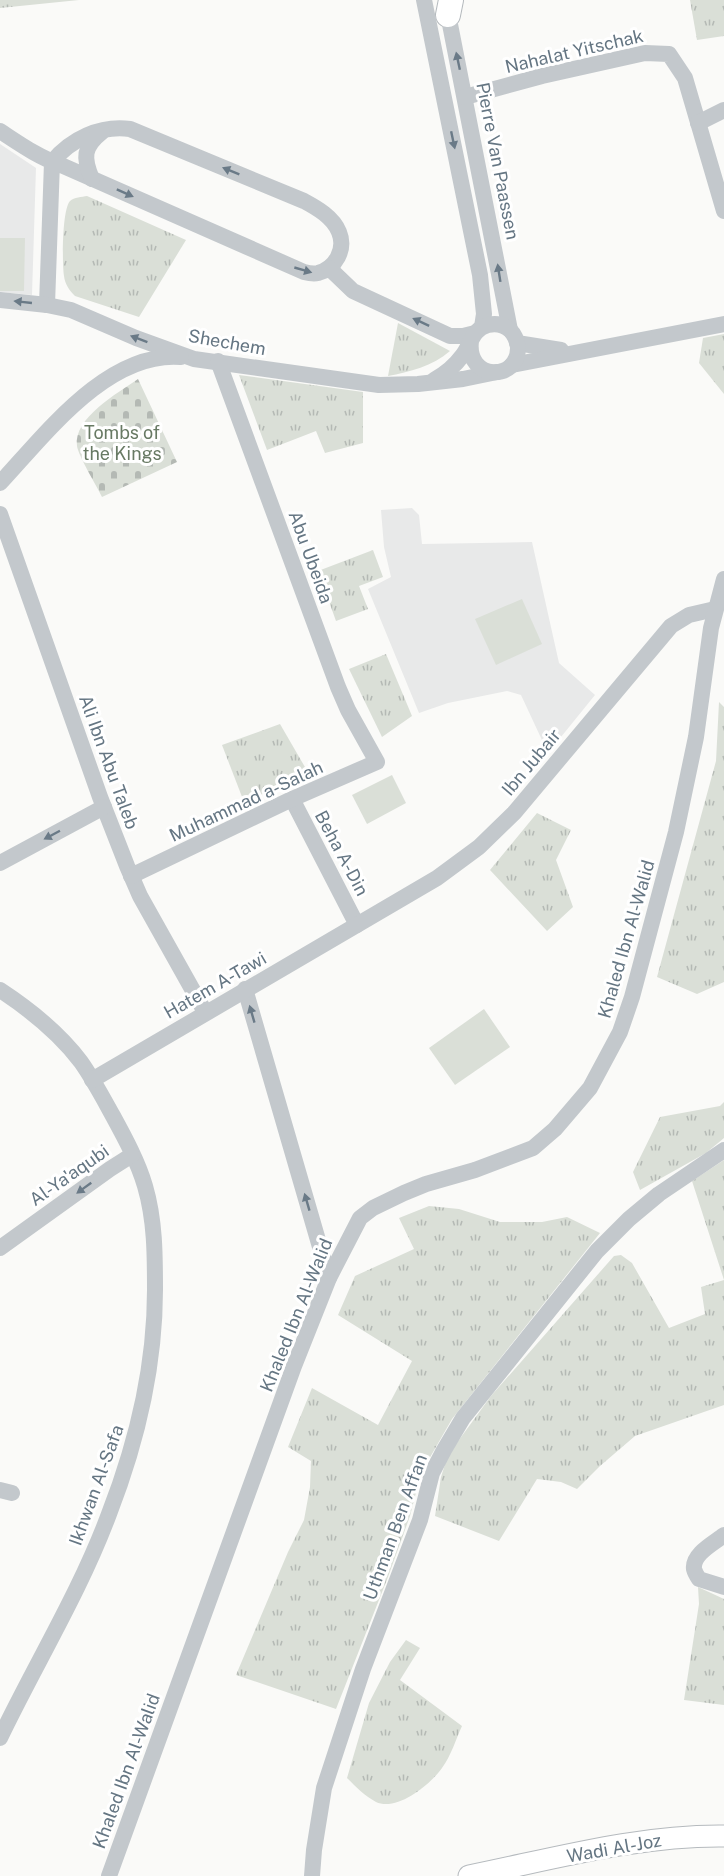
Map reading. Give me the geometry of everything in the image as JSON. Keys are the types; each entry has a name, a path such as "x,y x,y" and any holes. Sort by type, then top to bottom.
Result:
{"main road":[{"name":"Wadi Al-Joz","path":"474,1876 638,1842 692,1836 724,1836"}],"street":[{"path":"329,268 353,291 450,336 476,334 496,324 514,336 518,351 504,368 489,372 475,364 470,349 476,334 484,314 480,275 424,0"},
{"name":"Pierre Van Paassen","path":"448,5 514,336"},
{"name":"Nahalat Yitschak","path":"465,97 551,74 645,53 669,54 685,78 724,211"},
{"path":"698,123 724,110"},
{"path":"0,131 42,159 52,162 92,178 304,272 317,274 329,268 339,257 342,244 339,231 330,218 316,208 130,129 105,130 81,138 59,153 52,162 46,304"},
{"path":"92,178 86,165 86,155 94,138 105,130"},
{"name":"Shechem","path":"0,300 46,304 71,310 136,338 194,358 379,385 463,379 579,351 724,324"},
{"name":"Shechem","path":"418,384 446,374 464,354 476,334"},
{"name":"Shechem","path":"514,336 539,348 579,351"},
{"path":"0,483 61,418 107,378 150,360 173,357 194,358"},
{"name":"Abu Ubeida","path":"219,361 338,687 348,710 378,762"},
{"name":"Ali Ibn Abu Taleb","path":"0,513 104,807 131,876 205,1012"},
{"name":"Khaled Ibn Al-Walid","path":"109,1876 294,1366 329,1278 360,1218 373,1208 426,1184 475,1170 533,1148 555,1129 590,1088 620,1032 632,997 673,844 696,737 715,609 724,579"},
{"name":"Ibn Jubair","path":"357,924 437,878 479,848 533,791 671,626 689,615 715,609"},
{"name":"Muhammad a-Salah","path":"131,876 292,799 378,762"},
{"name":"Beha A-Din","path":"292,799 357,924"},
{"path":"0,863 104,807"},
{"name":"Hatem A-Tawi","path":"92,1080 357,924"},
{"path":"245,989 329,1278"},
{"name":"Ikhwan Al-Safa","path":"0,990 31,1012 81,1061 125,1138 145,1185 153,1223 155,1263 152,1344 138,1426 126,1468 86,1567 0,1738"},
{"name":"Uthman Ben Affan","path":"312,1876 324,1788 363,1669 420,1520 432,1473 444,1450 463,1418 597,1251 629,1219 659,1194 724,1150"},
{"name":"Al-Ya'aqubi","path":"0,1248 132,1155"},
{"path":"724,1535 702,1552 696,1560 694,1569 699,1579 724,1587"}],"shaded area":[{"path":"0,144 36,168 32,295 0,292"},
{"path":"412,508 419,515 422,544 532,542 559,663 595,695 548,753 521,695 507,691 448,703 419,713 368,589 391,577 384,547 381,510"}],"green space":[{"path":"0,0 79,0 0,8"},
{"path":"690,0 724,0 724,36 697,40"},
{"path":"87,196 186,240 139,317 75,296 66,284 63,249 67,206 76,198"},
{"path":"0,238 25,238 24,291 0,291"},
{"path":"398,323 450,351 428,364 388,376"},
{"path":"724,334 724,394 699,363 703,338"},
{"path":"239,375 363,392 363,443 325,453 316,431 267,450"},
{"name":"Tombs of the Kings","path":"138,379 177,462 102,497 78,450 78,436 82,426 98,407"},
{"path":"373,550 383,577 359,586 368,609 336,621 318,571"},
{"path":"522,599 542,644 496,665 475,619"},
{"path":"386,654 412,716 382,737 349,669"},
{"path":"719,702 724,707 724,982 697,994 657,977 716,761"},
{"path":"280,724 309,774 244,802 222,745"},
{"path":"392,775 406,803 367,824 352,795"},
{"path":"537,813 571,830 556,860 573,907 547,931 490,870"},
{"path":"484,1009 510,1047 455,1085 429,1048"},
{"path":"724,1102 724,1138 706,1153 640,1190 633,1172 660,1117 720,1106"},
{"path":"724,1160 724,1280 692,1181"},
{"path":"429,1206 459,1209 500,1222 542,1222 567,1217 600,1233 452,1419 421,1473 410,1516 336,1709 236,1675 304,1520 310,1487 311,1461 288,1447 312,1388 378,1425 412,1361 338,1315 355,1276 414,1249 399,1218"},
{"path":"621,1255 632,1263 669,1328 705,1314 701,1287 724,1280 724,1405 635,1436 577,1489 561,1482 537,1479 499,1541 435,1516 441,1477 448,1455 491,1396 614,1256"},
{"path":"698,1587 724,1599 724,1705 684,1700 699,1604"},
{"path":"406,1640 420,1648 400,1680 462,1726 451,1753 430,1781 403,1800 384,1804 368,1797 347,1778 369,1703 390,1662"}]}
